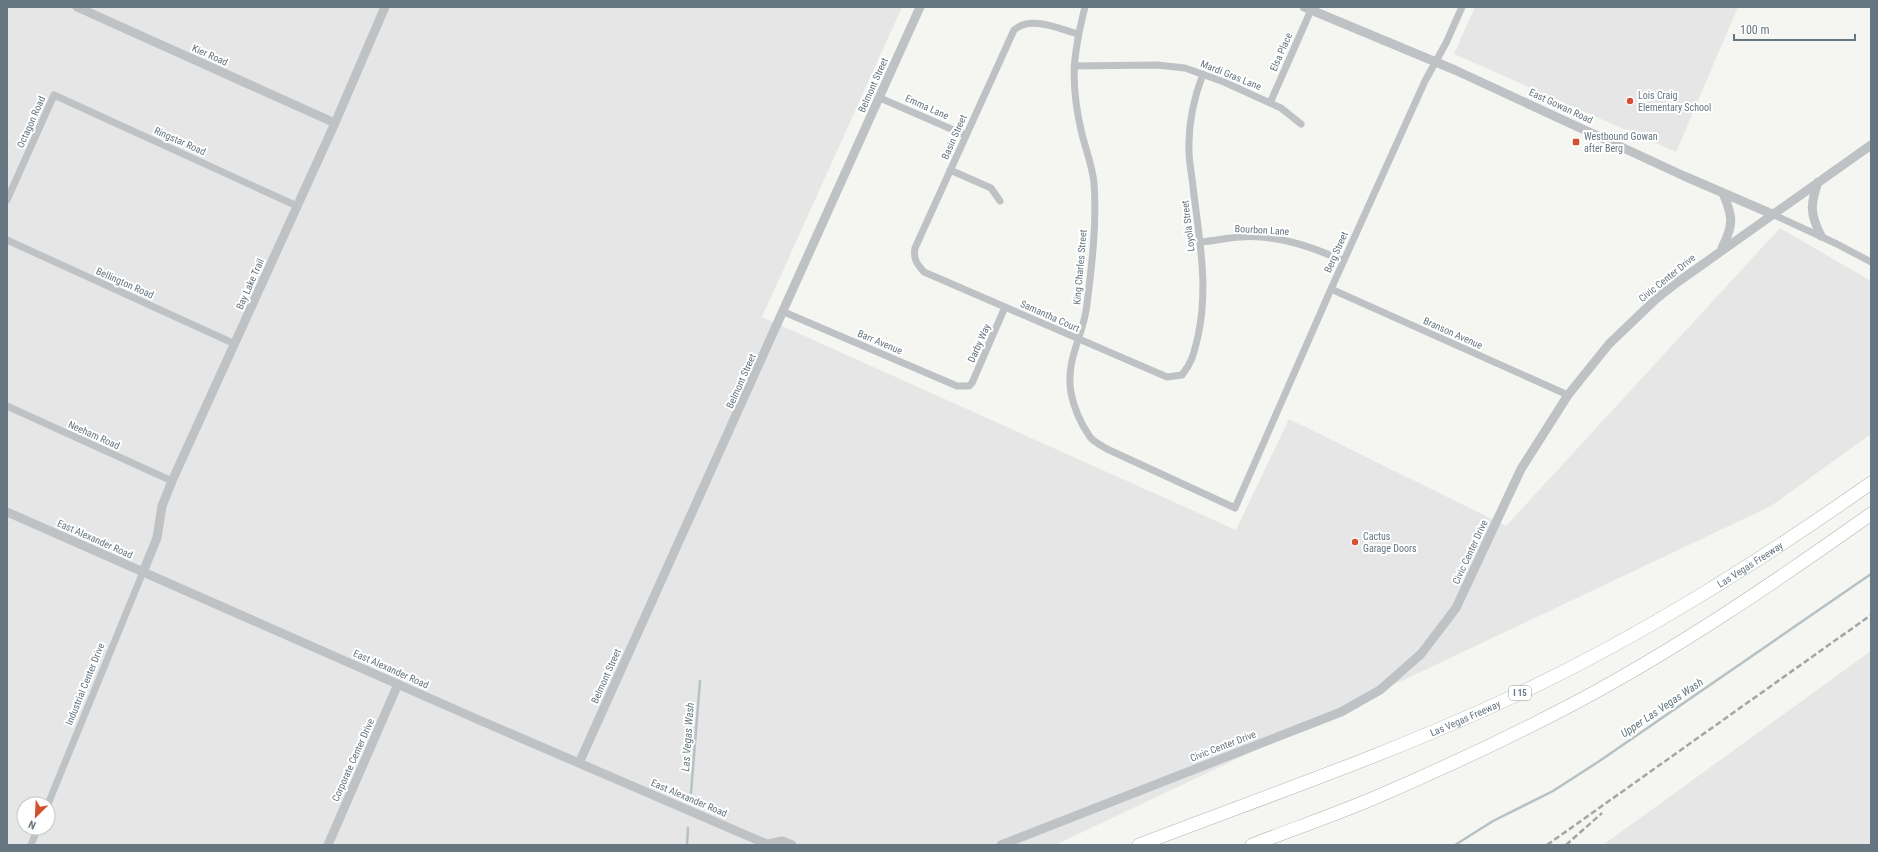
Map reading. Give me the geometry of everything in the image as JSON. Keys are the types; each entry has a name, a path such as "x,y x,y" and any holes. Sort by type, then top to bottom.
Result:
{"highway":[{"name":"Las Vegas Freeway","path":"1139,845 1411,741 1514,696 1602,652 1686,605 1797,535 1871,483"},
{"path":"1252,845 1373,798 1482,750 1574,703 1639,667 1730,611 1871,514"}],"street":[{"name":"Kier Road","path":"77,7 335,123"},
{"name":"Bay Lake Trail","path":"143,572 157,538 162,506 172,481 335,123 385,7"},
{"name":"Belmont Street","path":"579,763 784,312 920,7"},
{"name":"King Charles Street","path":"1085,7 1078,34 1074,66 1074,97 1081,132 1091,165 1094,183 1094,216 1087,306 1070,366 1071,392 1078,416 1091,438 1107,449 1131,462 1235,508"},
{"name":"Berg Street","path":"1235,508 1331,289 1425,81 1436,62 1462,7"},
{"name":"East Gowan Road","path":"1308,8 1436,62 1820,236 1871,262"},
{"name":"Elsa Place","path":"1270,103 1308,8"},
{"name":"Basin Street","path":"916,261 914,254 915,248 1014,30 1020,24 1033,22 1078,34"},
{"name":"Mardi Gras Lane","path":"1074,66 1157,65 1185,68 1224,82 1281,108 1301,124"},
{"name":"Loyola Street","path":"1182,375 1191,363 1202,315 1204,286 1189,152 1189,124 1193,100 1202,74"},
{"name":"Octagon Road","path":"7,200 54,95"},
{"name":"Ringstar Road","path":"54,95 297,206"},
{"name":"Emma Lane","path":"880,98 965,135"},
{"name":"Civic Center Drive","path":"1001,845 1341,712 1380,690 1422,654 1456,608 1521,468 1568,395 1609,344 1656,299 1772,214 1871,145"},
{"path":"950,170 991,188 1000,201"},
{"path":"1818,182 1812,201 1811,212 1820,236"},
{"path":"1722,250 1731,228 1731,219 1723,193"},
{"name":"Bourbon Lane","path":"1200,242 1241,237 1282,239 1323,251 1344,261"},
{"name":"Bellington Road","path":"7,240 234,344"},
{"name":"Samantha Court","path":"916,261 924,272 1078,339 1167,377 1182,375"},
{"name":"Branson Avenue","path":"1331,289 1568,395"},
{"name":"Darby Way","path":"968,386 972,383 1005,307"},
{"name":"Barr Avenue","path":"784,312 957,386 968,386"},
{"name":"Neeham Road","path":"7,406 172,481"},
{"name":"East Alexander Road","path":"7,512 579,763 768,844 782,841 792,845"},
{"name":"Industrial Center Drive","path":"51,796 143,572"},
{"name":"Corporate Center Drive","path":"328,845 398,684"}],"shaded area":[{"path":"7,7 902,7 762,317 1236,530 1289,419 1506,526 1780,228 1871,281 1871,434 1771,506 1055,845 7,845"},
{"name":"Lois Craig Elementary School","path":"1475,7 1738,7 1676,152 1454,54"},
{"path":"1871,651 1871,845 1603,845"}],"waterway":[{"name":"Upper Las Vegas Wash","path":"1455,845 1493,821 1553,791 1598,762 1871,574"},
{"name":"Las Vegas Wash","path":"691,793 700,681"},
{"name":"Las Vegas Wash","path":"687,845 688,828"}],"railway":[{"path":"1547,845 1871,615"},
{"path":"1566,845 1602,813"}],"place":[{"name":"Lois Craig Elementary School","path":"1630,101"},
{"name":"Westbound Gowan after Berg","path":"1576,142"},
{"name":"Cactus Garage Doors","path":"1355,542"}]}
